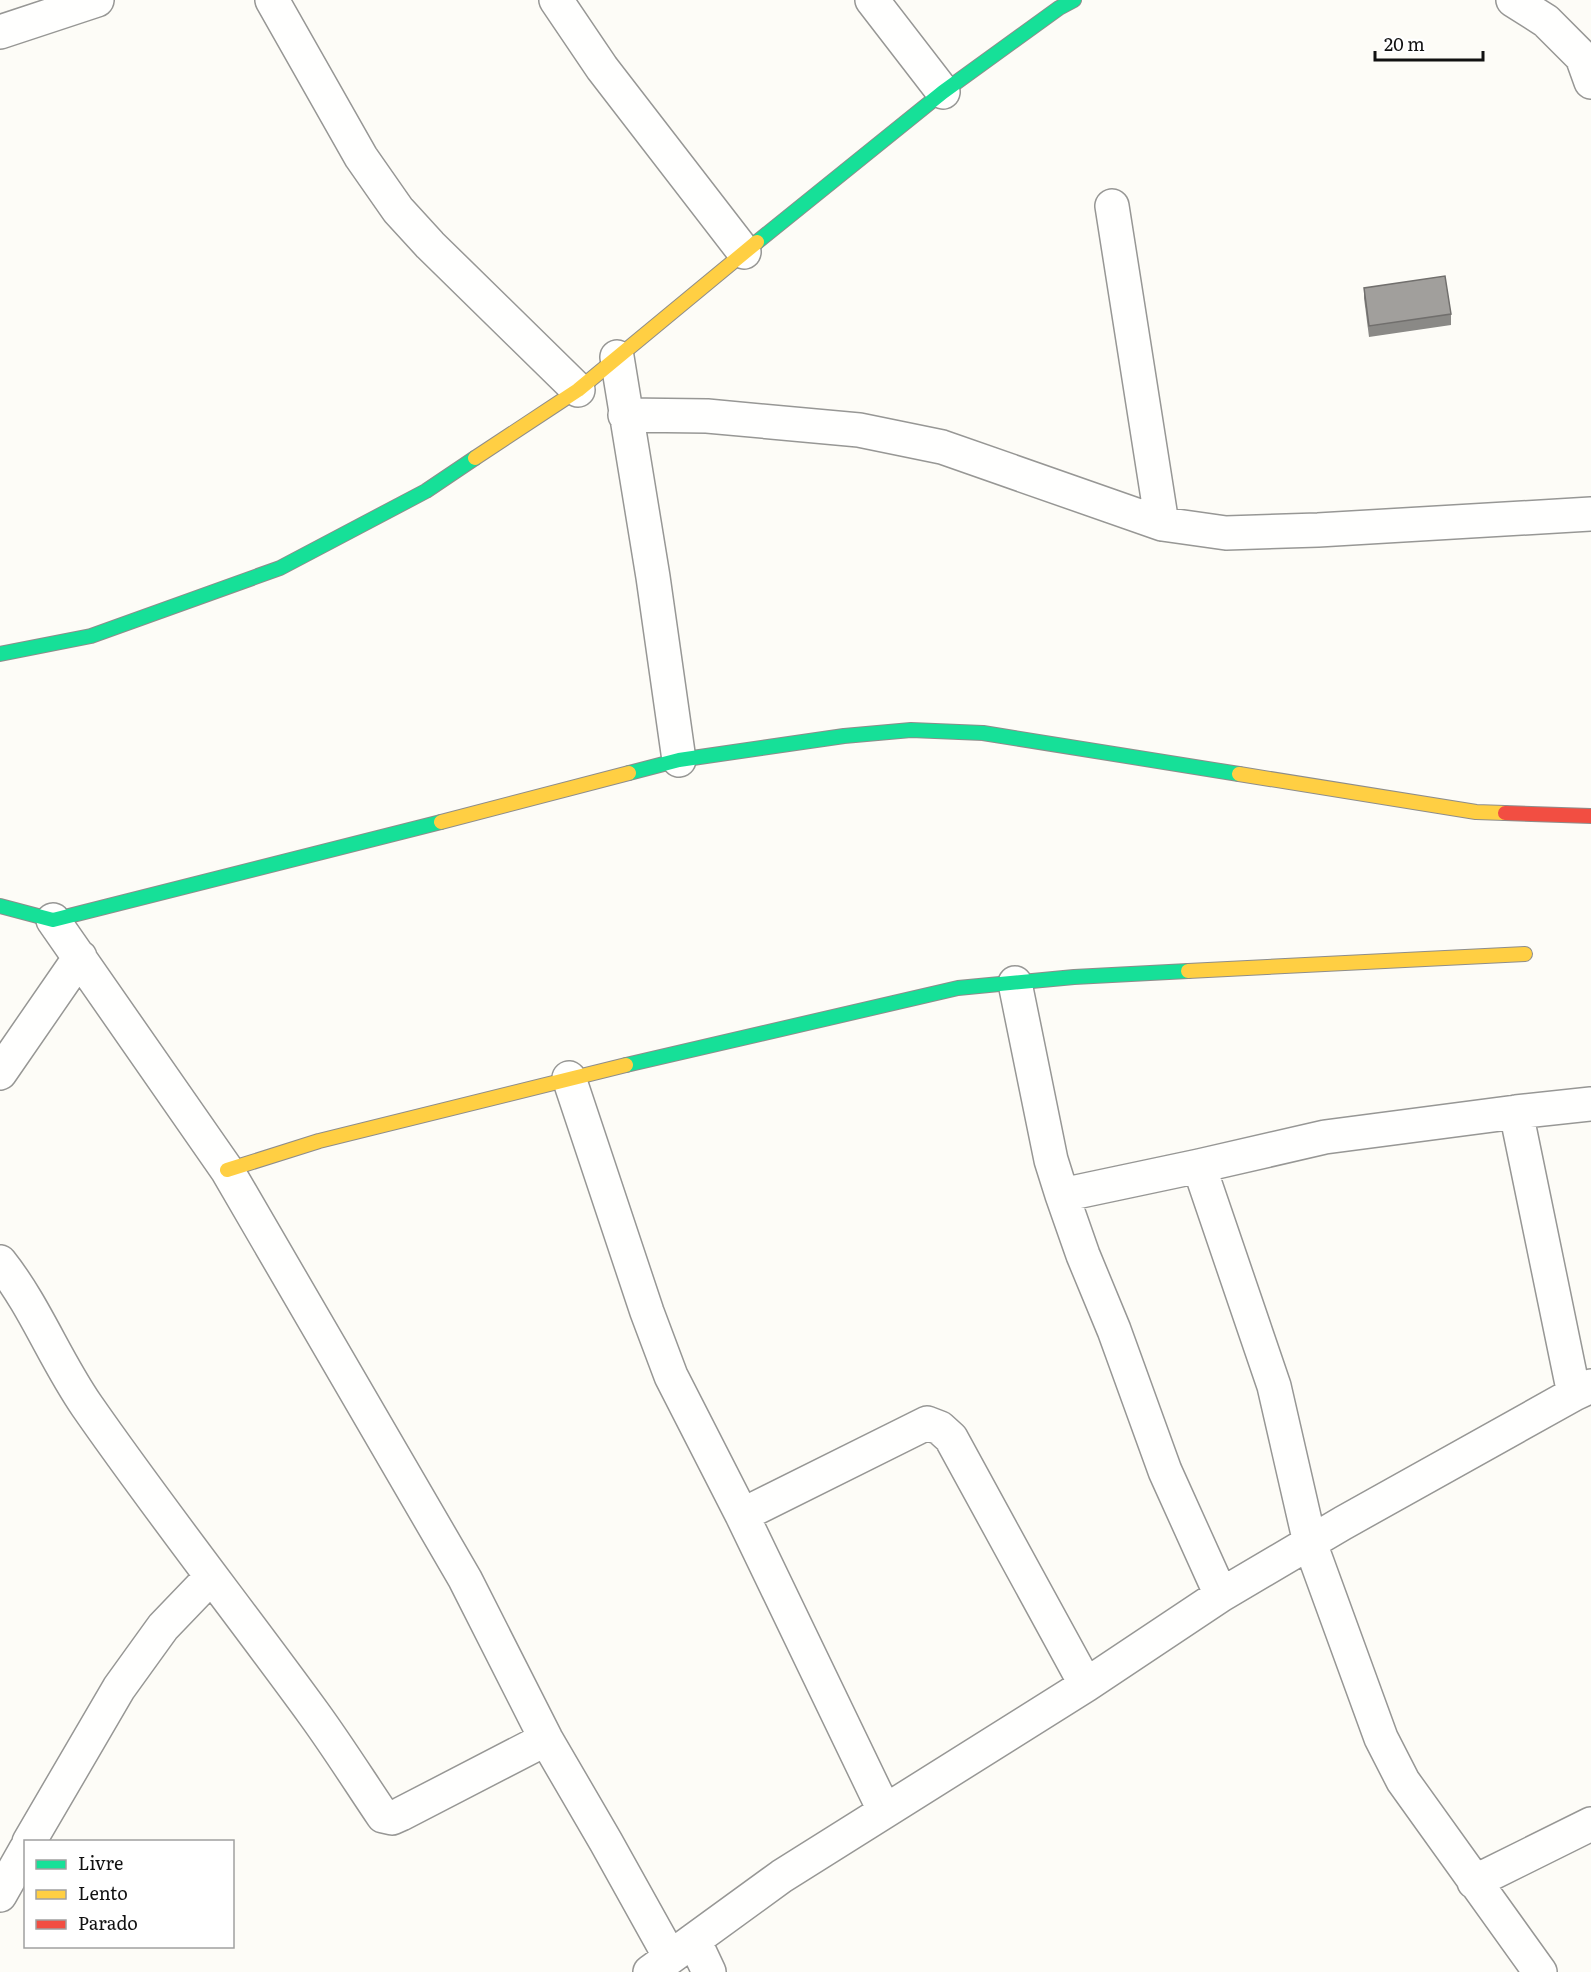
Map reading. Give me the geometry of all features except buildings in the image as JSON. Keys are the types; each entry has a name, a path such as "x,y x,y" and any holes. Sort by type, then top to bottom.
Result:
{"street":[{"path":"0,32 97,0"},
{"path":"272,0 361,157 398,210 438,254 578,390"},
{"path":"556,0 602,68 744,252"},
{"path":"872,0 943,92"},
{"path":"0,654 91,636 280,568 426,491 578,390 744,252 943,92 1074,0"},
{"path":"1513,0 1546,21 1582,57 1591,82"},
{"path":"1112,206 1162,524"},
{"path":"617,357 653,578 679,759"},
{"path":"625,415 707,416 858,430 890,436 942,447 1162,524 1226,532 1318,530 1591,514"},
{"path":"0,906 53,920 679,759 855,735 911,730 983,733 1476,812 1591,816"},
{"path":"53,920 227,1170 465,1579 546,1739 671,1956 709,1972"},
{"path":"227,1170 319,1141 569,1078 958,988 1074,977 1525,954"},
{"path":"0,1073 80,957"},
{"path":"1015,982 1051,1160 1062,1195 1165,1471 1221,1595"},
{"path":"569,1078 647,1312 671,1376 884,1810"},
{"path":"1062,1195 1325,1137 1591,1104"},
{"path":"671,1956 782,1876 1086,1685 1221,1595 1582,1390 1516,1112"},
{"path":"1199,1166 1274,1386 1310,1543 1381,1738 1403,1781 1540,1972"},
{"path":"0,1262 19,1286 48,1341 86,1404 211,1577 315,1715 383,1816 392,1818 401,1814 546,1739"},
{"path":"741,1515 927,1423 940,1428 951,1438 1086,1685"},
{"path":"30,1840 119,1688 163,1627 211,1577"},
{"path":"1474,1882 1591,1824"},
{"path":"0,1895 24,1853"}],"traffic: fast":[{"path":"757,242 943,92 1059,8 1074,0"},
{"path":"0,654 91,636 280,568 426,491 475,458"},
{"path":"629,773 679,760 844,736 911,730 983,733 1239,774"},
{"path":"0,906 53,920 441,822"},
{"path":"626,1065 958,988 1074,977 1188,971"}],"traffic: slow":[{"path":"475,458 578,390 757,242"},
{"path":"441,822 629,773"},
{"path":"1239,774 1476,812 1505,813"},
{"path":"1188,971 1525,954"},
{"path":"227,1170 319,1141 626,1065"}],"traffic: jam":[{"path":"1505,813 1591,816"}]}
